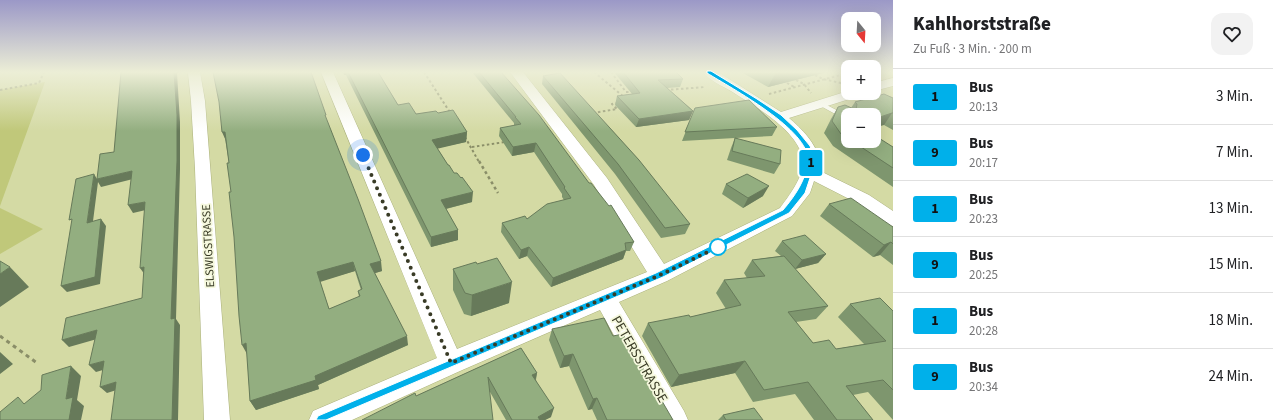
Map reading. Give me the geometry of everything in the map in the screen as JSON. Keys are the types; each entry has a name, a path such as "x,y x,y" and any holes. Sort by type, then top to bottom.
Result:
{"street":[{"name":"ELSWIGSTRASSE","path":"197,92 203,168 216,420"},
{"path":"335,92 451,363"},
{"path":"531,92 601,182 660,275"},
{"path":"322,420 451,363 660,275 786,212 801,193 809,172 811,160 806,146 795,131 779,117 741,92"},
{"path":"779,117 841,97"},
{"path":"809,172 863,199 893,220"},
{"name":"PETERSSTRASSE","path":"605,298 675,420"}],"lane":[{"path":"819,104 841,115"}],"path":[{"path":"437,92 453,116"},
{"path":"618,92 630,101"},
{"path":"626,92 633,92"},
{"path":"755,100 765,95 778,92"},
{"path":"810,92 819,104"},
{"path":"588,114 617,110 612,104 624,102"},
{"path":"464,135 498,193"},
{"path":"472,147 510,141"},
{"path":"0,336 37,363"}],"green space":[{"path":"0,92 42,92 0,206"},
{"path":"0,208 43,229 0,254"}],"building":[{"path":"119,92 175,92 177,161 171,319 175,318 172,420 111,420 116,382 100,387 104,361 89,365 97,330 62,340 66,318 142,298 144,267 140,268 145,202 128,205 132,171 97,179 100,154 114,152"},
{"path":"217,92 318,92 325,115 381,261 370,264 407,336 315,376 316,380 250,401 246,343 242,345 239,316 234,237 229,192 231,192 227,163 229,163 225,132 222,132","holes":["353,262 362,289 358,291 360,296 329,309 317,272"]},
{"path":"358,92 390,92 398,105 409,103 416,114 436,111 438,113 453,110 467,132 432,140 454,173 457,173 461,178 462,177 473,192 441,200 458,230 431,237"},
{"path":"495,92 518,92 539,115 589,183 591,183 609,206 611,205 634,242 625,243 626,250 553,278 529,247 521,250 502,223 525,216 527,219 547,204 571,198 536,143 513,147 500,128 521,124"},
{"path":"556,92 577,92 639,160 690,224 665,228 618,164"},
{"path":"639,92 671,92 693,111 639,119 617,96 640,93"},
{"path":"884,94 893,98 893,113 881,117 881,108 856,108 857,104 855,102 862,100 881,100 881,95"},
{"path":"749,100 777,127 685,132 695,108"},
{"path":"845,105 852,108 841,108 841,134 832,121 838,107"},
{"path":"735,138 781,150 780,164 732,151"},
{"path":"881,139 893,147 893,168 863,148 881,148"},
{"path":"94,174 87,223 101,219 95,277 61,286 72,219 69,220 76,179"},
{"path":"747,174 769,186 748,198 726,184"},
{"path":"851,198 893,227 893,244 891,242 884,245 829,204"},
{"path":"805,235 826,254 802,260 782,241"},
{"path":"784,256 828,306 788,312 813,343 829,340 836,349 886,341 850,304 880,298 893,311 893,390 883,380 846,386 873,420 837,420 808,382 764,390 745,361 679,375 648,323 689,315 690,317 741,305 724,280 765,276 752,260"},
{"path":"497,258 512,282 472,295 465,293 453,269 476,262 477,264"},
{"path":"0,261 10,267 0,274"},
{"path":"604,318 613,336 623,334 673,420 607,420 597,398 593,399 573,354 564,356 552,329"},
{"path":"521,348 537,373 532,375 554,408 538,417 540,420 512,420 488,377 493,420 362,420 415,393 416,396"},
{"path":"71,366 66,399 73,397 69,420 0,420 0,412 18,397 24,404 41,390 42,375"},
{"path":"754,408 763,420 726,420 723,415"}],"bus line":[{"name":"1","path":"322,420 451,363 660,275 786,212 801,193 809,172 811,160 806,146 795,131 779,117 741,92"}],"route":[{"path":"363,155 451,363 660,275 718,247"}]}
